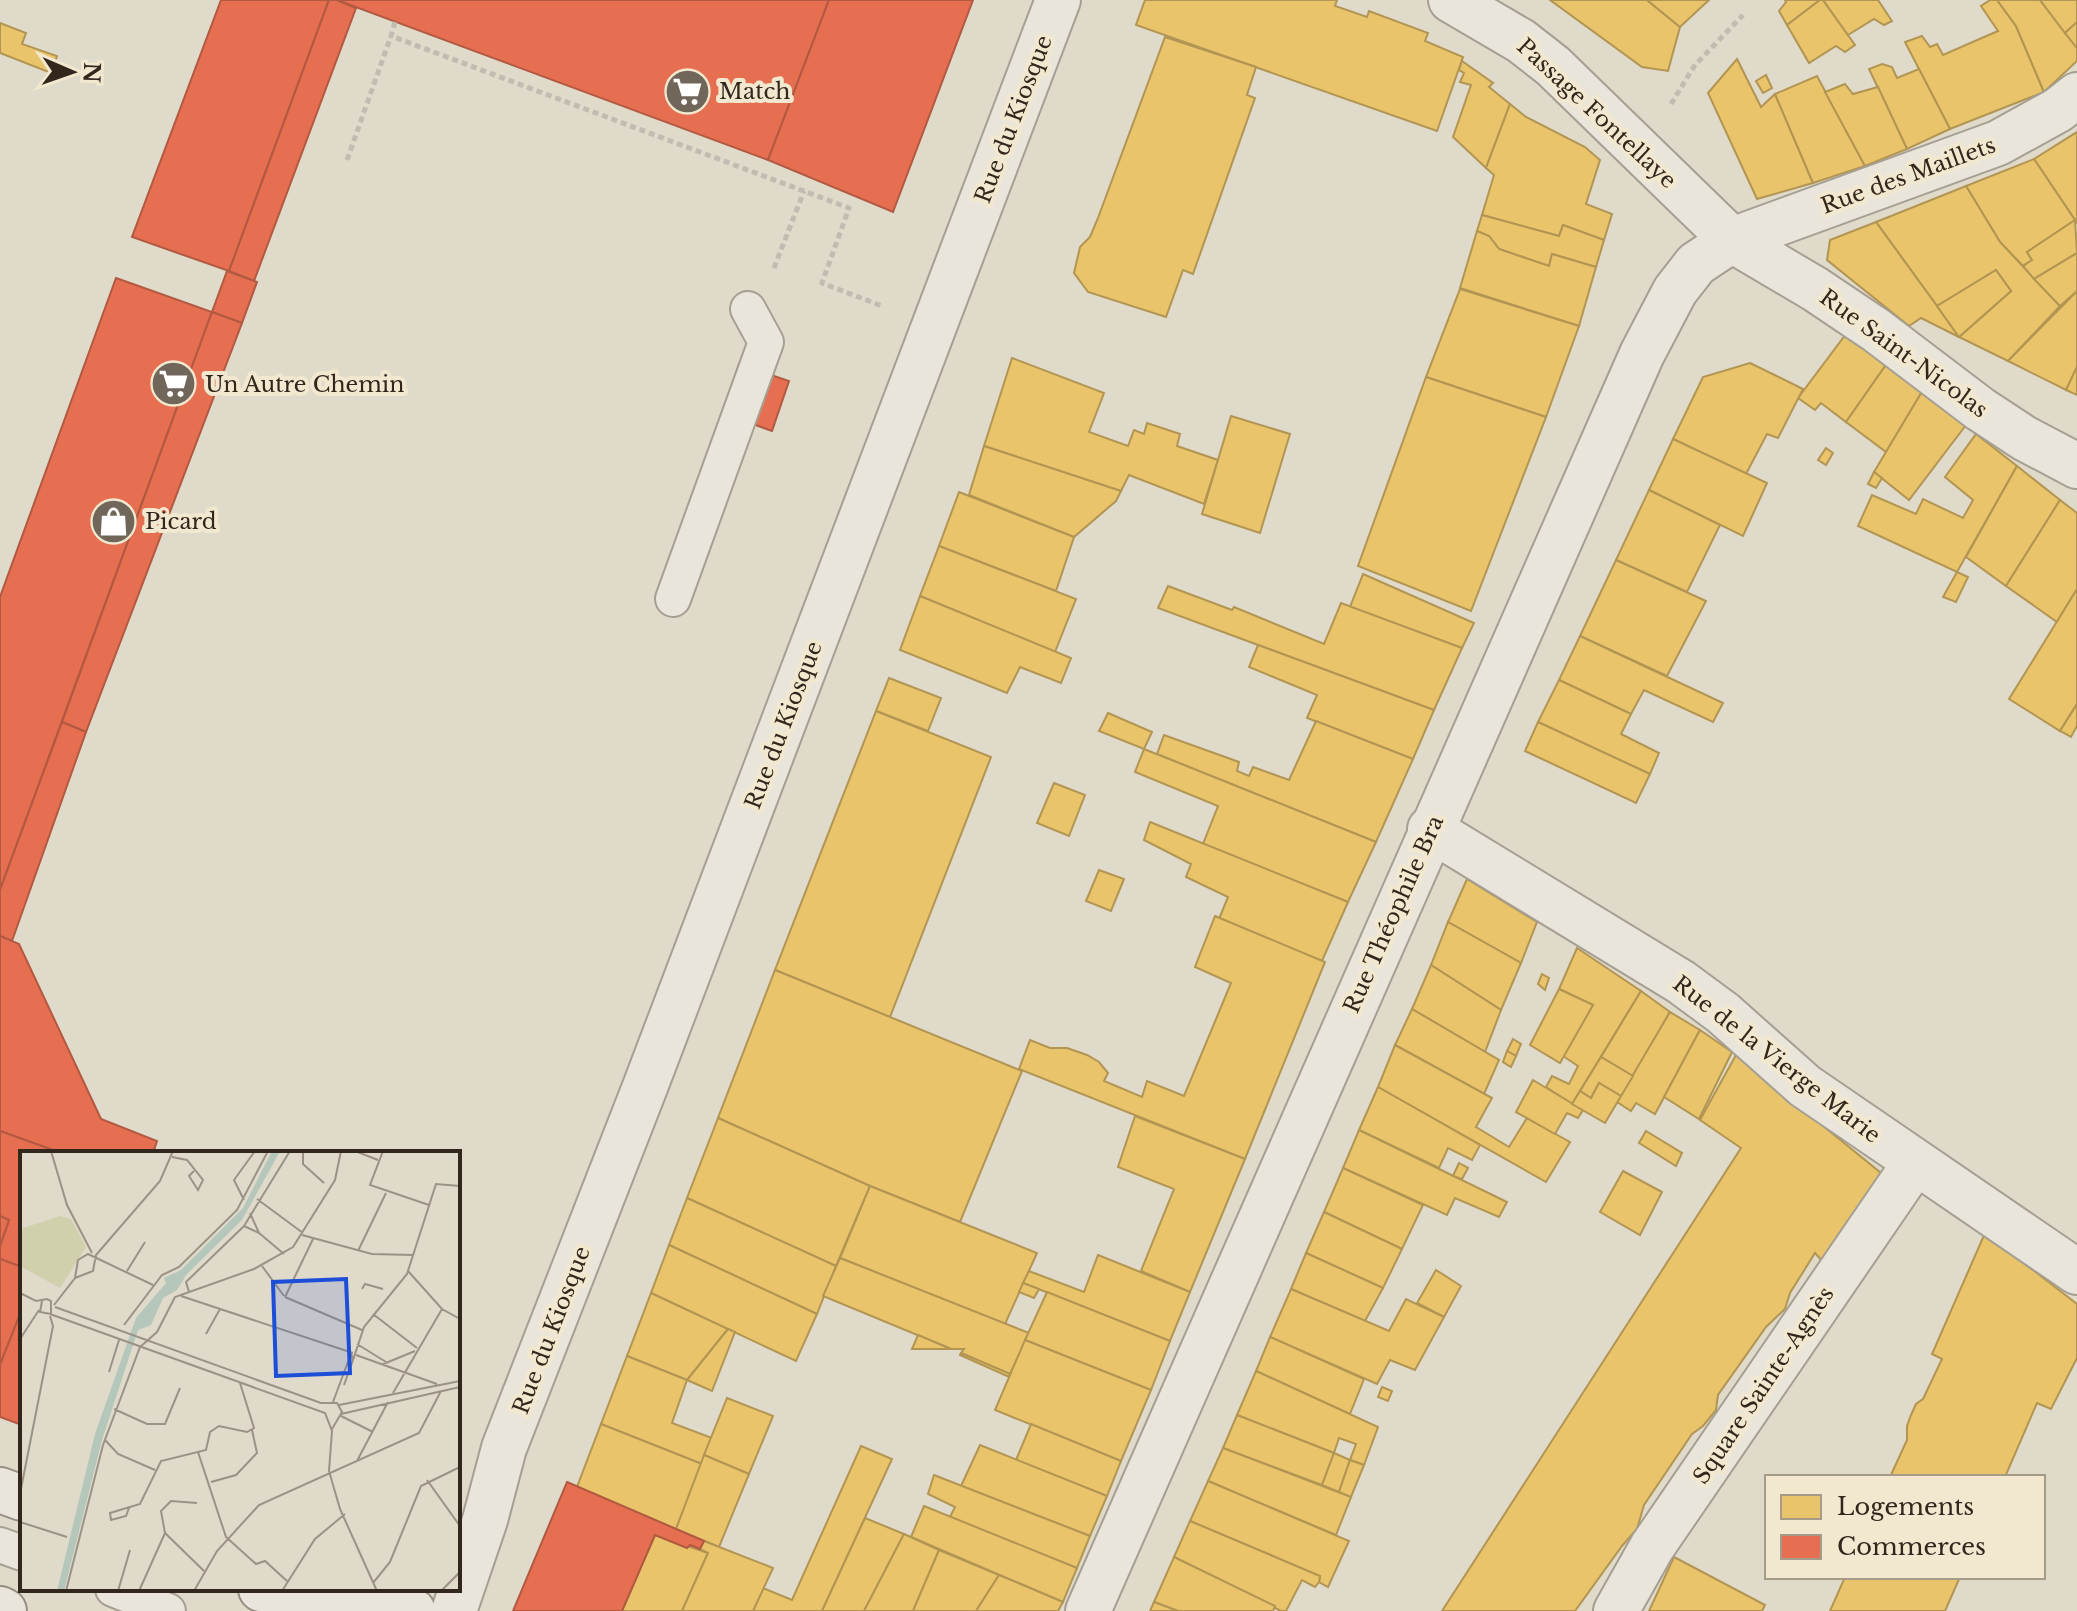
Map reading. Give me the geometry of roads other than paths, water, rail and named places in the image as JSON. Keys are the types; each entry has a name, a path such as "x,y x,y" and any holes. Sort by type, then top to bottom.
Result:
{"street":[{"name":"Rue du Kiosque","path":"460,1527 471,1513 504,1448 645,1087 1058,0"},
{"name":"Passage Fontellaye","path":"1451,0 1493,23 1553,66 1732,240"},
{"name":"Rue des Maillets","path":"1732,240 1998,143 2058,110 2077,95"},
{"name":"Rue Saint-Nicolas","path":"1732,240 1815,289 1876,330 1978,408 2024,438 2077,466"},
{"name":"Rue Théophile Bra","path":"1088,1611 1430,829 1656,324 1675,291 1696,264 1732,240"},
{"name":"Rue de la Vierge Marie","path":"1430,829 1681,982 1723,1013 1805,1086 2077,1272"},
{"name":"Square Sainte-Agnès","path":"1616,1611 1652,1547 1915,1163"},
{"name":"Rue du Kiosque","path":"454,1611 485,1520 504,1448"},
{"path":"0,1490 20,1497"},
{"path":"276,1591 356,1602 392,1602 413,1611"}],"lane":[{"path":"673,599 766,342 748,309"},
{"path":"0,1545 20,1552"},
{"path":"118,1591 168,1611"}],"place":[{"name":"Match","path":"688,91"},
{"name":"Un Autre Chemin","path":"174,384"},
{"name":"Picard","path":"114,521"}]}
